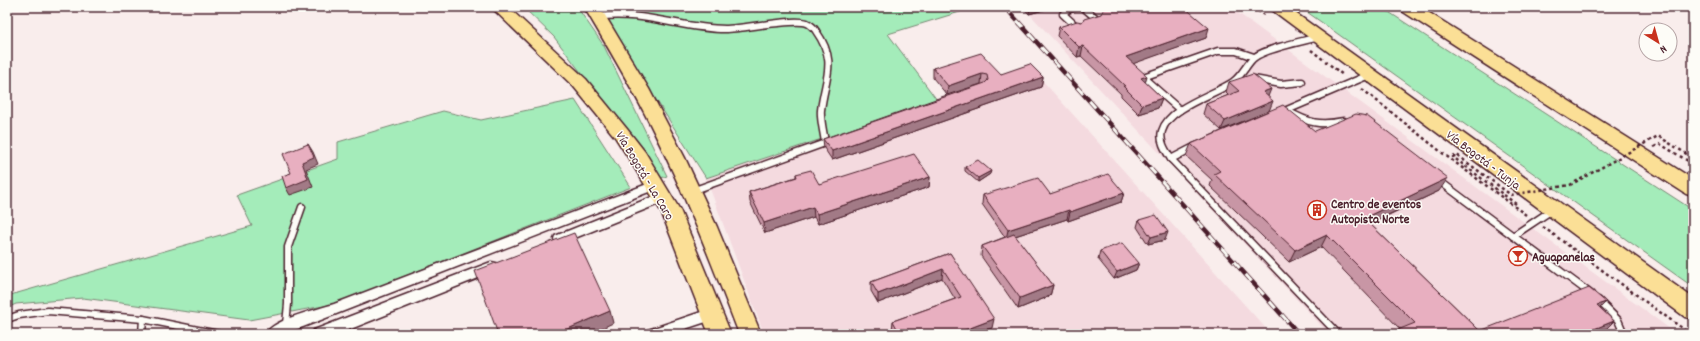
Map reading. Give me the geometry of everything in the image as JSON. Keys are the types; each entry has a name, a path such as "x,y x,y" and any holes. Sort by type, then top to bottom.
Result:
{"highway":[{"path":"1408,7 1693,190"},
{"name":"Vía Bogotá - Tunja","path":"1270,11 1310,40 1371,74 1553,209 1693,310"}],"main road":[{"name":"Vía Bogotá - La Caro","path":"499,7 580,83 621,133 659,191 682,239 720,334"},
{"path":"595,12 633,75 691,191 750,334"}],"street":[{"path":"546,244 659,191"},
{"path":"272,334 659,191"},
{"path":"319,334 343,326 503,262"},
{"path":"653,334 713,314"}],"lane":[{"path":"1076,7 1067,10 1062,14 1078,28"},
{"path":"1083,7 1097,19"},
{"path":"595,12 611,16 634,17 725,28 796,22 807,23 816,30 829,58 829,76 821,111 825,143"},
{"path":"1180,110 1146,80 1146,76 1218,51 1236,50 1254,57 1310,40"},
{"path":"1254,57 1242,76 1230,85 1172,114 1163,127 1160,137 1164,151 1338,334"},
{"path":"1272,116 1371,74"},
{"path":"1242,76 1281,84 1302,82"},
{"path":"1286,110 1310,123 1321,126 1347,120 1354,121"},
{"path":"691,191 832,141"},
{"path":"1171,159 1202,144"},
{"path":"1433,176 1595,297 1618,320 1624,334"},
{"path":"286,330 288,247 302,208"},
{"path":"1513,236 1553,209"},
{"path":"7,319 19,315 48,311 143,319 218,334"},
{"path":"142,334 143,319"}],"path":[{"path":"1253,7 1270,11"},
{"path":"1310,40 1353,82 1445,155 1690,334"},
{"path":"1516,204 1453,157 1457,155 1511,195 1570,185 1658,136 1693,158"},
{"path":"1660,144 1693,164"}],"shaded area":[{"path":"1023,7 1230,7 1677,334 1329,334"},
{"path":"1032,69 1271,334 764,334 706,178"}],"green space":[{"path":"523,7 577,7 604,46 667,176 661,178 554,37"},
{"path":"597,7 976,7 888,34 937,100 706,178"},
{"path":"1300,7 1381,7 1693,210 1693,287"},
{"path":"575,100 631,187 334,304 249,320 83,298 16,304 7,308 7,296 252,226 237,195 338,159 338,142 443,111 481,120"}],"building":[{"path":"1111,7 1184,7 1209,28 1126,57 1147,76 1141,78 1162,98 1142,105 1123,86 1125,86 1083,46 1079,47 1059,27 1077,21 1082,22 1084,19 1101,14 1104,9"},
{"path":"981,53 1001,74 1030,64 1043,77 832,151 823,139 985,83 988,80 987,75 982,74 948,86 933,68"},
{"path":"1253,74 1271,89 1263,92 1273,101 1225,121 1206,104 1239,91 1229,82"},
{"path":"1283,105 1315,131 1356,114 1367,116 1448,178 1364,218 1480,331 1589,288 1606,302 1597,305 1614,321 1582,334 1388,334 1415,323 1327,235 1295,250 1214,174 1220,171 1191,144"},
{"path":"308,144 314,157 302,162 308,179 286,188 282,176 291,173 283,154"},
{"path":"914,154 930,177 817,214 813,207 764,223 749,192 797,177 796,174 811,170 819,184"},
{"path":"978,160 991,171 978,178 965,167"},
{"path":"1108,174 1124,193 1070,212 1069,210 1008,230 983,195 1038,178 1050,194"},
{"path":"1156,215 1168,232 1151,237 1139,220"},
{"path":"574,233 610,311 556,334 498,334 475,271"},
{"path":"1014,234 1053,285 1020,298 982,246"},
{"path":"1122,243 1139,263 1117,272 1100,251"},
{"path":"950,253 994,319 957,333 958,334 900,334 893,321 961,297 943,269 878,294 871,282"}],"railway":[{"path":"1005,7 1299,334"}],"place":[{"name":"Centro de eventos Autopista Norte","path":"1317,210"},
{"name":"Aguapanelas","path":"1518,256"}]}
